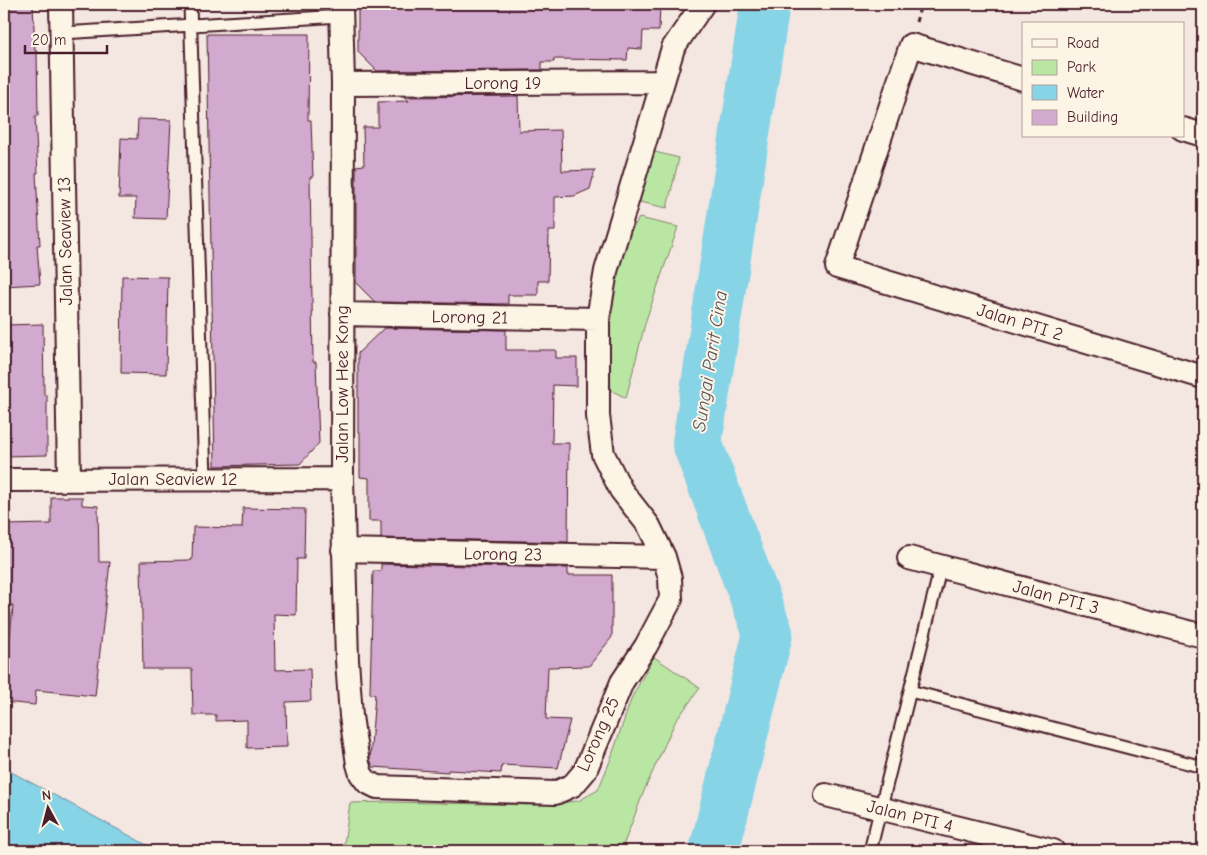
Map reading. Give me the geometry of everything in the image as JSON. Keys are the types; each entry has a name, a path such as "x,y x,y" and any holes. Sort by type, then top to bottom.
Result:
{"street":[{"name":"Jalan Seaview 13","path":"61,4 69,479"},
{"name":"Lorong 25","path":"358,764 360,774 367,782 378,787 555,793 573,785 585,771 622,682 646,646 670,599 670,578 664,557 649,526 621,490 603,454 598,416 598,319 606,271 673,48 703,4"},
{"name":"Jalan Low Hee Kong","path":"341,10 343,84 343,550 351,716 358,764"},
{"name":"Jalan PTI 2","path":"1022,79 911,44 837,267 1203,377"},
{"name":"Lorong 19","path":"343,84 662,82"},
{"path":"1184,129 1203,135"},
{"name":"Lorong 21","path":"342,314 598,319"},
{"name":"Jalan Seaview 12","path":"4,480 342,479"},
{"name":"Lorong 23","path":"343,550 664,557"},
{"name":"Jalan PTI 3","path":"909,558 1203,636"},
{"name":"Jalan PTI 4","path":"826,794 1054,851"}],"lane":[{"path":"190,4 205,479"},
{"path":"62,33 191,24 341,10"},
{"path":"870,851 941,566"},
{"path":"910,691 1203,767"}],"green space":[{"path":"651,151 679,158 667,208 635,201"},
{"path":"639,218 678,227 646,320 626,398 607,388 610,302 615,268 620,252"},
{"path":"654,657 700,688 675,722 644,791 621,851 343,851 350,803 535,805 578,801 598,790 632,697"}],"water":[{"path":"4,768 158,851 4,851"}],"building":[{"path":"4,4 33,4 35,51 37,51 38,116 35,116 40,245 37,245 40,284 4,286"},
{"path":"358,4 660,4 659,31 643,31 642,49 628,48 627,60 554,59 554,62 542,62 542,70 377,71 358,52"},
{"path":"207,34 309,34 308,120 311,120 313,177 310,177 313,362 316,362 319,443 300,464 215,466"},
{"path":"518,96 519,131 561,130 562,171 595,170 590,189 574,196 555,197 555,231 549,231 548,281 538,281 538,295 508,295 508,304 375,302 356,283 356,166 364,165 363,127 378,127 378,102 409,101 404,97"},
{"path":"138,119 171,120 166,219 135,218 136,198 119,198 121,138 137,139"},
{"path":"122,276 168,277 166,374 121,373"},
{"path":"43,324 44,395 47,395 47,455 4,456 4,325"},
{"path":"384,328 506,330 506,350 556,350 556,358 577,358 577,386 553,385 552,443 569,443 568,542 381,538 381,521 369,521 369,478 360,477 358,353"},
{"path":"51,497 82,497 82,505 98,506 99,562 110,562 95,696 36,690 35,705 4,702 13,605 4,605 4,525 51,524"},
{"path":"243,508 305,509 304,559 297,559 296,615 274,614 275,670 310,669 311,701 286,702 287,747 247,748 247,720 216,721 216,715 193,715 192,669 143,669 141,561 192,560 193,527 242,528"},
{"path":"381,564 568,568 568,575 612,575 612,637 589,666 548,667 546,719 570,720 558,768 502,765 501,773 373,767 370,759 375,695 370,694 373,571 381,571"}],"waterway":[{"name":"Sungai Parit Cina","path":"714,851 768,633 697,443 765,4"}]}
